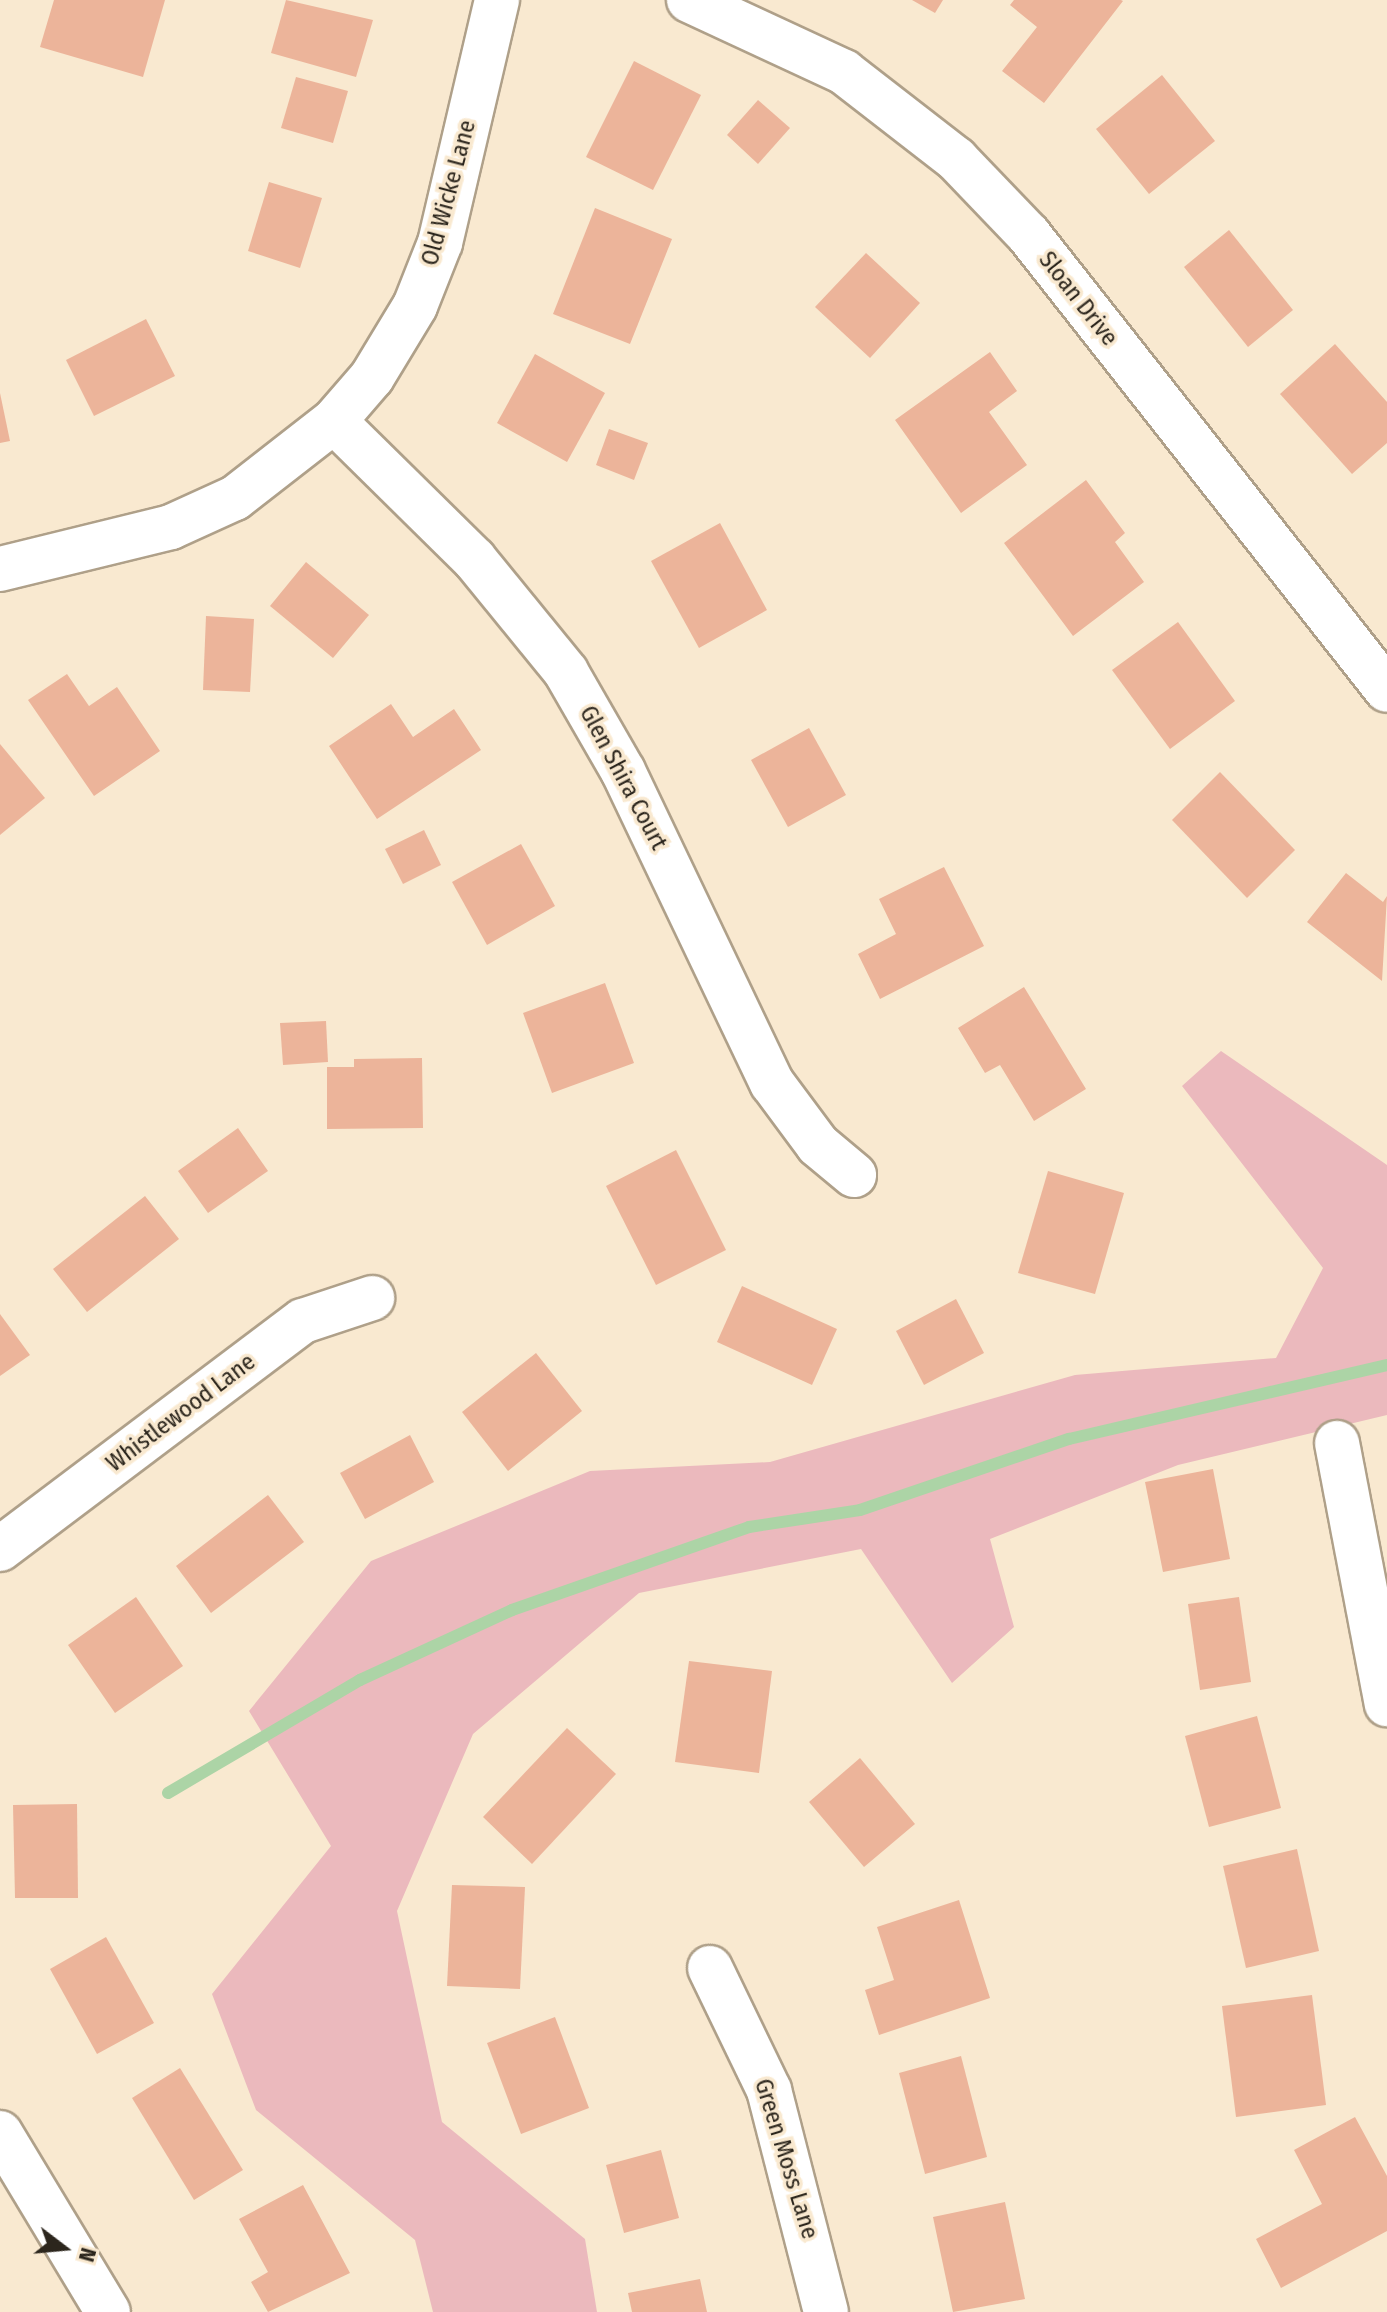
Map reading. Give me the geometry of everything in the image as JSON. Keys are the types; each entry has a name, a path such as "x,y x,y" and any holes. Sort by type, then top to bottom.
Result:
{"street":[{"name":"Old Wicke Lane","path":"0,569 171,527 235,498 334,421 372,377 415,306 440,243 497,0"},
{"name":"Sloan Drive","path":"689,0 748,10 844,72 956,159 1028,234 1387,690"},
{"name":"Glen Shira Court","path":"334,421 499,586 566,672 623,771 772,1083 818,1145 854,1175"},
{"name":"Whistlewood Lane","path":"0,1549 303,1321 372,1298"},
{"path":"1337,1443 1387,1704"},
{"name":"Green Moss Lane","path":"710,1968 769,2090 826,2312"},
{"path":"0,2133 108,2312"}],"shaded area":[{"path":"1221,1051 1387,1165 1387,1415 1178,1465 990,1539 1014,1627 952,1683 861,1549 639,1593 473,1734 397,1911 442,2122 585,2239 597,2312 433,2312 415,2240 256,2110 212,1994 331,1846 249,1711 371,1561 590,1471 770,1462 1075,1375 1276,1358 1323,1268 1182,1086"}],"building":[{"path":"54,0 165,0 143,77 40,47"},
{"path":"286,0 373,20 356,77 271,53"},
{"path":"912,0 943,0 935,13"},
{"path":"1014,0 1123,1 1044,103 1002,71 1037,27 1010,5"},
{"path":"634,61 701,95 653,190 586,157"},
{"path":"1162,75 1215,141 1149,194 1096,129"},
{"path":"296,77 348,91 333,143 281,128"},
{"path":"758,100 790,128 758,164 727,135"},
{"path":"269,182 322,198 300,268 248,251"},
{"path":"595,208 672,239 630,344 553,314"},
{"path":"1229,230 1293,310 1248,347 1184,267"},
{"path":"866,253 920,303 870,358 815,307"},
{"path":"146,319 175,376 94,416 66,360"},
{"path":"1335,344 1387,402 1387,443 1352,474 1280,394"},
{"path":"990,352 1017,391 989,412 1027,465 961,513 895,420"},
{"path":"535,354 605,393 567,462 497,423"},
{"path":"0,393 10,441 0,443"},
{"path":"609,429 648,443 634,480 596,465"},
{"path":"1086,480 1125,533 1115,542 1144,582 1073,636 1004,543"},
{"path":"720,523 767,610 699,648 651,561"},
{"path":"306,562 369,615 333,658 270,606"},
{"path":"206,616 254,619 250,692 203,690"},
{"path":"1178,622 1235,701 1170,749 1112,670"},
{"path":"67,674 89,706 117,687 160,751 94,796 28,700"},
{"path":"391,704 413,737 454,709 481,750 377,819 329,746"},
{"path":"809,728 846,795 788,827 751,760"},
{"path":"0,744 45,798 0,835"},
{"path":"1220,772 1295,850 1247,898 1172,820"},
{"path":"424,830 441,865 403,884 385,849"},
{"path":"521,844 555,906 487,945 452,882"},
{"path":"944,867 984,946 880,999 858,954 896,934 879,899"},
{"path":"1346,873 1383,902 1387,896 1382,981 1307,922"},
{"path":"605,983 634,1063 552,1093 523,1013"},
{"path":"1024,987 1086,1089 1034,1121 1000,1065 985,1073 958,1028"},
{"path":"326,1021 328,1062 283,1065 280,1023"},
{"path":"422,1058 423,1128 327,1129 327,1067 354,1067 354,1059"},
{"path":"238,1128 268,1171 208,1213 178,1171"},
{"path":"676,1150 726,1250 656,1285 606,1186"},
{"path":"1048,1171 1124,1193 1095,1294 1018,1273"},
{"path":"145,1196 179,1239 87,1312 53,1269"},
{"path":"742,1286 837,1329 812,1385 717,1342"},
{"path":"956,1299 984,1353 924,1385 896,1331"},
{"path":"0,1314 30,1355 0,1376"},
{"path":"536,1353 582,1411 508,1471 462,1412"},
{"path":"410,1435 434,1482 365,1519 340,1473"},
{"path":"1213,1469 1230,1559 1163,1572 1145,1482"},
{"path":"268,1495 304,1542 211,1613 176,1566"},
{"path":"136,1597 183,1666 115,1713 68,1645"},
{"path":"1239,1597 1251,1682 1200,1690 1188,1604"},
{"path":"689,1661 772,1671 759,1773 675,1762"},
{"path":"1257,1716 1281,1808 1209,1827 1185,1736"},
{"path":"567,1728 616,1774 532,1864 483,1817"},
{"path":"860,1758 915,1824 864,1867 809,1802"},
{"path":"77,1804 78,1898 15,1898 13,1805"},
{"path":"1297,1849 1319,1951 1246,1968 1223,1866"},
{"path":"452,1885 525,1887 520,1989 447,1986"},
{"path":"959,1900 990,1998 879,2035 865,1990 894,1980 877,1927"},
{"path":"106,1937 154,2023 97,2054 50,1969"},
{"path":"1312,1995 1326,2105 1236,2117 1222,2006"},
{"path":"555,2017 589,2108 521,2134 487,2043"},
{"path":"961,2056 987,2157 925,2174 899,2073"},
{"path":"180,2068 243,2170 194,2200 132,2098"},
{"path":"1355,2117 1387,2176 1387,2231 1281,2288 1256,2239 1322,2204 1294,2150"},
{"path":"661,2150 679,2218 624,2233 606,2165"},
{"path":"303,2185 350,2273 268,2312 251,2282 268,2272 239,2219"},
{"path":"1005,2202 1025,2299 953,2312 933,2217"},
{"path":"700,2279 707,2312 632,2312 628,2293"}],"waterway":[{"path":"168,1793 360,1680 512,1610 749,1527 860,1510 1069,1439 1387,1365"}]}
